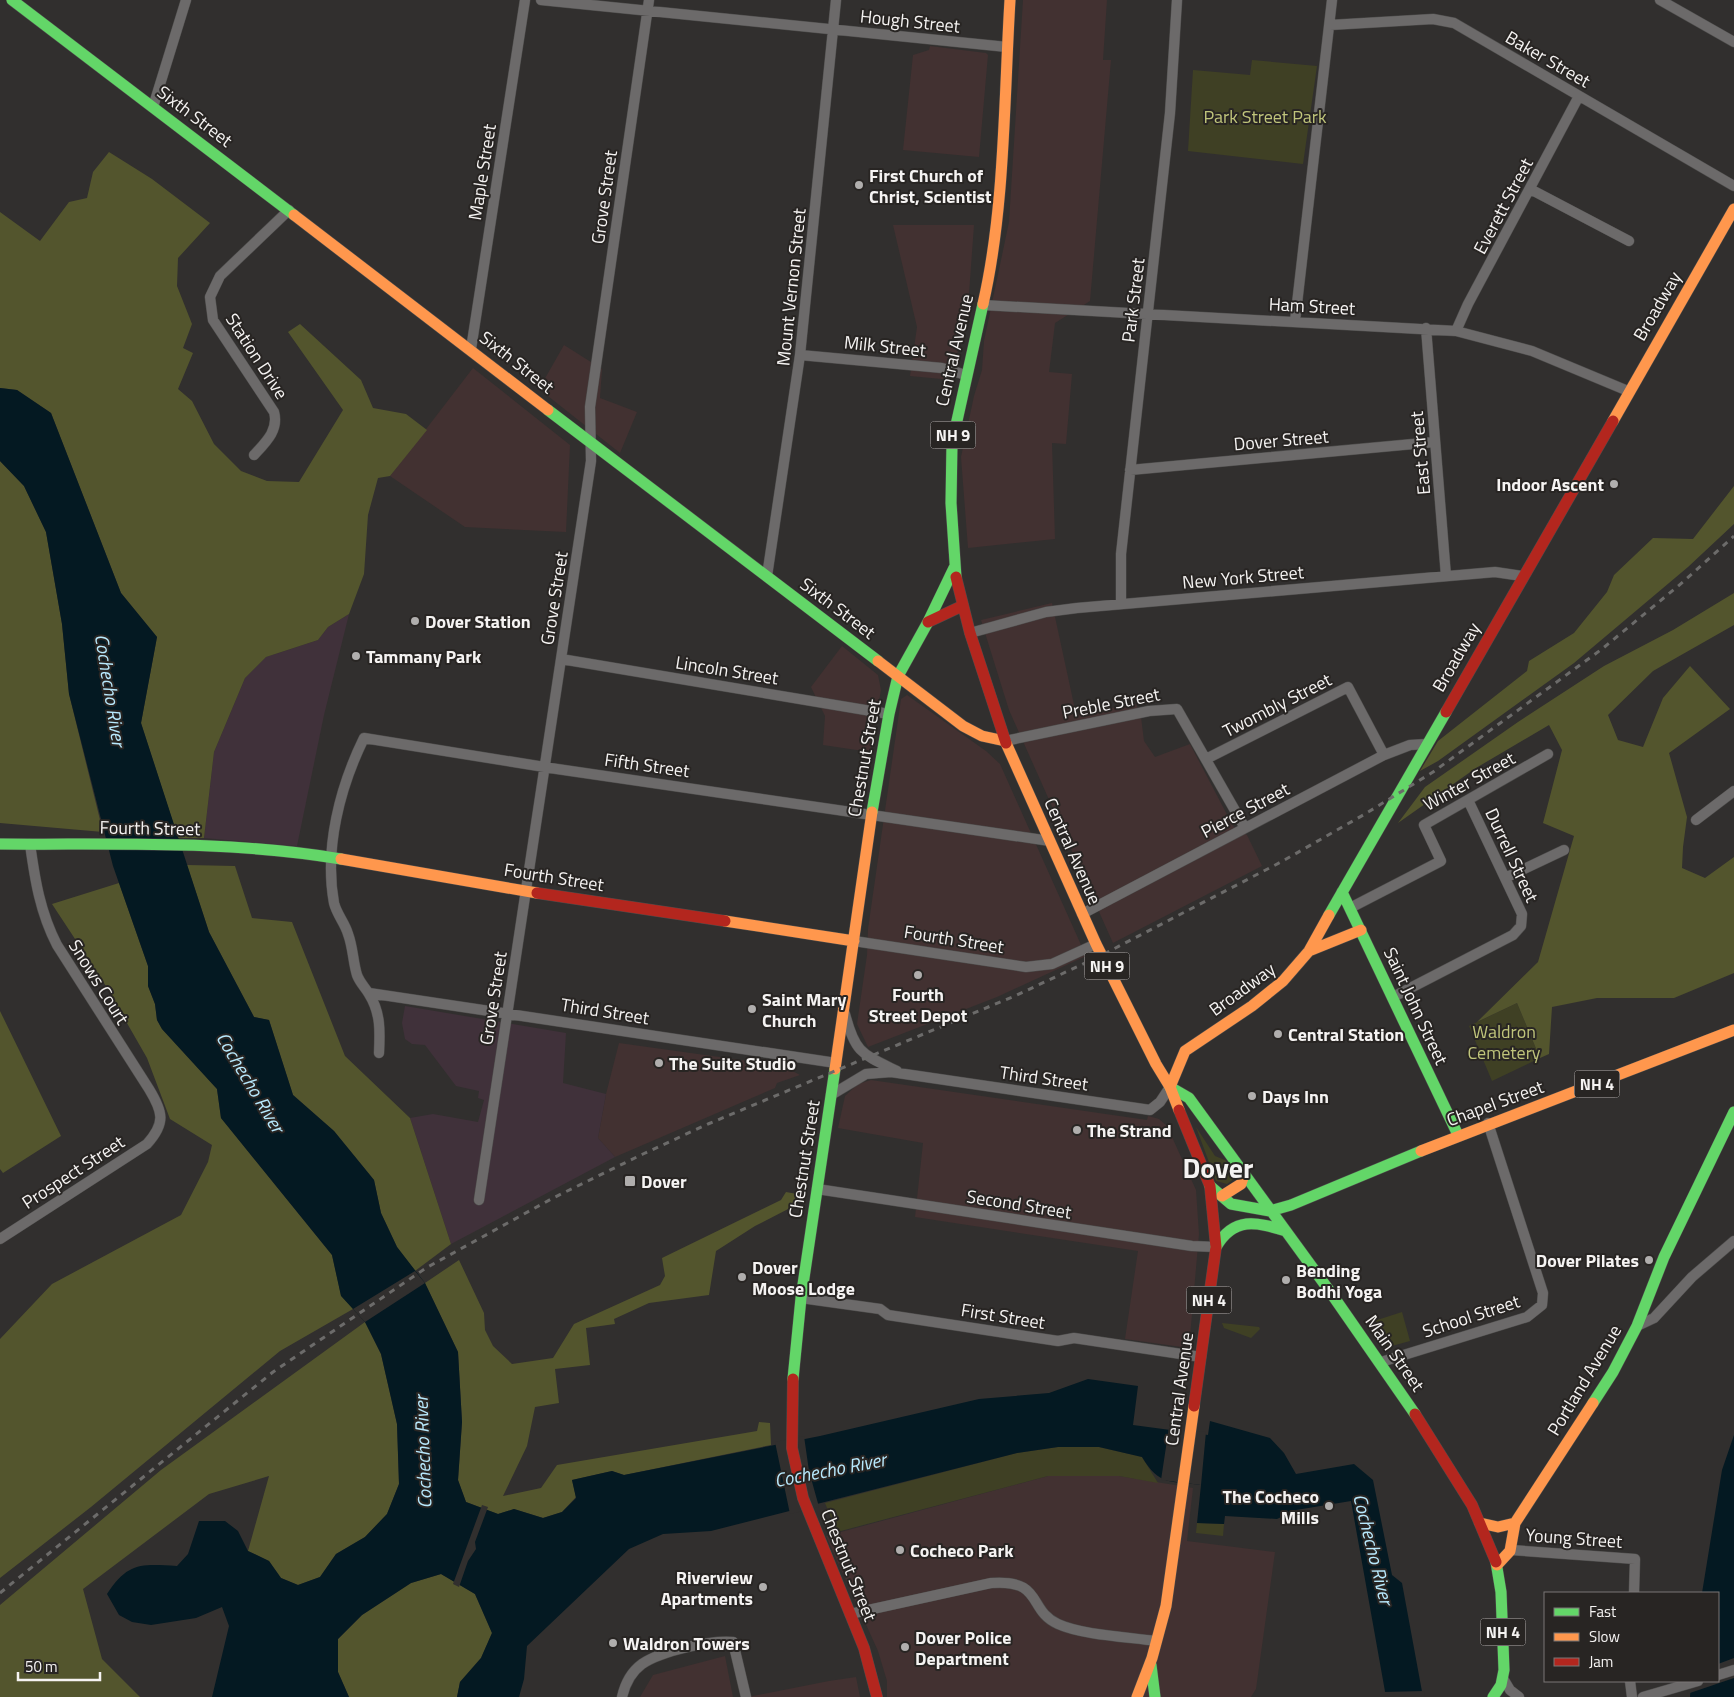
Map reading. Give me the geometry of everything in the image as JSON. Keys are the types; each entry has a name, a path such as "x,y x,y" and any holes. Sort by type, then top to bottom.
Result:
{"main road":[{"name":"Sixth Street","path":"12,0 963,726 982,736 1005,740"},
{"name":"Central Avenue","path":"1010,0 1000,174 989,278 952,443 950,468 954,568 970,634 1005,740 1096,944 1152,1056 1170,1087 1210,1186 1216,1246 1171,1576 1152,1658 1137,1697"},
{"name":"Broadway","path":"1170,1087 1180,1059 1186,1051 1278,986 1293,972 1309,951 1522,576 1734,209"},
{"name":"Chestnut Street","path":"877,1697 864,1648 815,1530 798,1481 790,1430 791,1397 801,1298 872,814 889,714 898,676 928,622 954,568"},
{"path":"928,622 962,606"},
{"name":"Fourth Street","path":"0,844 266,848 526,891 854,941"},
{"name":"Saint John Street","path":"1342,892 1458,1134"},
{"path":"1309,951 1361,930"},
{"name":"Chapel Street","path":"1270,1210 1291,1205 1458,1134 1734,1030"},
{"name":"Main Street","path":"1170,1087 1189,1098 1381,1362 1442,1455 1480,1523 1497,1565 1501,1592 1504,1680"},
{"name":"Portland Avenue","path":"1511,1550 1515,1523 1613,1372 1636,1326 1664,1257 1734,1112"},
{"path":"1222,1196 1241,1184 1244,1175"},
{"path":"1210,1186 1231,1204 1270,1210"},
{"path":"1216,1246 1222,1234 1231,1227 1243,1223 1262,1224 1286,1231"},
{"path":"1480,1523 1498,1527 1515,1523"},
{"path":"1497,1565 1509,1556 1511,1550"},
{"path":"1152,1658 1151,1678 1155,1697"},
{"path":"1493,1697 1504,1680"}],"street":[{"path":"153,107 186,0"},
{"name":"Maple Street","path":"471,349 525,0"},
{"name":"Hough Street","path":"541,0 1007,47"},
{"name":"Grove Street","path":"478,1200 591,461 590,407 649,0"},
{"name":"Mount Vernon Street","path":"767,576 800,355 836,0"},
{"name":"Park Street","path":"1121,604 1121,554 1170,113 1177,0"},
{"path":"1295,321 1332,0"},
{"path":"1660,0 1734,42"},
{"name":"Baker Street","path":"1330,25 1445,20 1464,28 1734,186"},
{"name":"Everett Street","path":"1456,331 1468,304 1578,96"},
{"path":"1530,188 1629,241"},
{"name":"Station Drive","path":"254,455 270,438 276,420 274,412 213,320 210,297 220,276 289,210"},
{"name":"Ham Street","path":"983,304 1456,331 1532,351 1628,391"},
{"name":"East Street","path":"1426,328 1446,576"},
{"name":"Milk Street","path":"800,355 942,368 966,374"},
{"name":"Dover Street","path":"1130,470 1435,442"},
{"name":"New York Street","path":"970,634 1046,612 1121,604 1495,572 1522,576"},
{"name":"Lincoln Street","path":"561,659 889,714"},
{"name":"Twombly Street","path":"1206,759 1348,687 1384,755"},
{"name":"Preble Street","path":"1005,740 1172,708 1177,709 1245,828"},
{"name":"Fifth Street","path":"332,858 343,792 352,762 364,738 1050,841"},
{"name":"Pierce Street","path":"1082,914 1384,755 1410,746 1426,744"},
{"name":"Winter Street","path":"1350,908 1441,861 1424,825 1548,754"},
{"path":"1696,820 1734,791"},
{"name":"Durrell Street","path":"1392,997 1513,935 1523,920 1522,914 1468,800"},
{"name":"Snows Court","path":"30,844 38,897 45,922 57,945 156,1100 161,1120 160,1128"},
{"path":"1505,878 1564,850"},
{"path":"332,858 335,906 349,937 357,975 368,993 380,1024 379,1053"},
{"name":"Fourth Street","path":"854,941 1007,965 1041,967 1096,944"},
{"name":"Third Street","path":"368,993 836,1063"},
{"name":"Third Street","path":"844,1010 850,1035 862,1053 903,1073"},
{"name":"Third Street","path":"832,1094 866,1074 903,1073 1150,1110 1160,1102 1170,1087"},
{"name":"School Street","path":"1381,1362 1527,1316 1540,1308 1543,1302 1543,1293 1488,1123"},
{"name":"Prospect Street","path":"0,1239 147,1144 160,1128"},
{"name":"Second Street","path":"817,1189 1192,1246 1216,1246"},
{"path":"1636,1326 1654,1318 1692,1277 1734,1241"},
{"name":"First Street","path":"801,1298 880,1309 888,1315 1058,1341 1074,1338 1201,1357"},
{"name":"Young Street","path":"1511,1550 1636,1559 1634,1592"},
{"path":"850,1614 991,1583 1004,1582 1014,1584 1032,1594 1050,1618 1062,1626 1156,1641"},
{"path":"622,1697 631,1675 642,1664 653,1658 694,1646 733,1642 746,1697"},
{"path":"1719,1675 1734,1670"},
{"path":"1504,1680 1510,1690 1519,1697"},
{"path":"1630,1682 1632,1697"},
{"path":"1643,1697 1695,1682"}],"shaded area":[{"path":"1023,0 1107,0 1103,60 1111,60 1090,301 1055,323 1049,372 1072,374 1066,444 1052,443 1055,539 968,548 961,457 974,396 982,370 984,341 1009,222"},
{"path":"930,46 986,53 988,55 979,157 903,150 913,55 929,50"},
{"path":"893,225 974,225 969,294 952,380 910,376 917,327"},
{"path":"564,345 602,369 600,398 637,412 620,453 539,389"},
{"path":"473,368 570,445 566,532 465,527 390,476"},
{"path":"1052,603 1076,714 1136,704 1141,717 1144,741 1155,757 1190,744 1233,826 1247,835 1262,866 1113,943 1009,710 981,620"},
{"path":"349,614 324,715 297,846 204,838 214,752 245,678 266,657 318,640 328,627"},
{"path":"842,646 878,675 881,690 870,752 823,745 825,716 811,687"},
{"path":"907,695 986,751 1000,764 1086,956 997,997 868,1047 857,1024 867,955 868,929 901,699"},
{"path":"405,1006 566,1033 563,1083 606,1094 598,1138 615,1157 451,1244 410,1118 433,1114 478,1122 484,1100 478,1098 479,1091 456,1086 425,1045 412,1044 405,1039 402,1023"},
{"path":"619,1043 783,1066 800,1075 777,1083 775,1088 615,1157 598,1138 606,1094"},
{"path":"871,1080 1147,1120 1148,1116 1159,1119 1167,1126 1196,1190 1199,1234 1189,1348 1125,1339 1138,1251 915,1217 923,1143 838,1128 845,1096 858,1084"},
{"path":"1048,1476 1119,1476 1193,1488 1187,1541 1275,1552 1256,1689 1251,1697 887,1697 887,1681 878,1651 826,1536"},
{"path":"725,1656 733,1697 640,1697 653,1675"},
{"path":"856,1677 860,1697 748,1697 829,1681"}],"green space":[{"name":"Park Street Park","path":"1252,60 1317,66 1303,164 1188,151 1193,70 1250,75"},
{"path":"109,152 152,179 210,223 178,258 177,286 192,324 183,348 193,353 178,389 192,401 214,444 241,471 267,481 299,482 343,410 288,332 300,324 361,380 373,408 406,414 427,430 390,476 378,478 368,515 364,574 349,614 328,627 318,640 266,657 245,678 214,752 204,838 178,838 141,723 157,637 121,593 51,413 17,390 0,388 0,212 40,241 69,202 87,198 93,172"},
{"path":"0,461 24,486 46,532 62,624 69,694 103,832 0,823"},
{"path":"1734,486 1734,524 1688,567 1574,663 1438,761 1420,771 1438,741 1527,671 1529,661 1574,633 1607,592 1614,575 1653,538 1693,539"},
{"path":"1734,593 1734,625 1653,671 1608,715 1618,740 1643,747 1663,698 1690,666 1730,709 1669,753 1687,817 1682,868 1705,878 1734,857 1734,973 1674,998 1597,998 1552,1007 1549,1054 1540,1058 1517,1003 1477,1022 1538,962 1574,836 1543,823 1562,750 1549,725 1476,768 1398,823 1425,787 1518,722 1604,666 1673,630"},
{"path":"187,865 235,866 252,918 292,922 345,1056 410,1118 451,1244 415,1271 397,1247 381,1213 374,1180 334,1131 293,1095 269,1020 254,1017 209,932"},
{"path":"119,883 148,966 148,986 155,1004 157,1020 162,1029 217,1089 221,1118 332,1255 341,1295 353,1309 280,1351 91,1507 0,1578 0,1339 52,1284 181,1215 208,1162 212,1145 170,1119 147,1058 104,983 52,904"},
{"name":"Waldron Cemetery","path":"1517,1003 1540,1058 1492,1081 1469,1026"},
{"path":"0,1011 61,1136 3,1173 0,1169"},
{"path":"1196,1127 1215,1156 1225,1160 1236,1175 1227,1184 1216,1181"},
{"path":"786,1192 797,1194 792,1207 755,1226 716,1251 709,1295 649,1303 614,1319 615,1324 586,1328 590,1365 555,1369 559,1403 535,1407 527,1446 503,1496 541,1488 557,1465 757,1431 759,1422 770,1423 771,1445 624,1475 612,1471 572,1480 576,1497 562,1512 543,1518 514,1509 498,1514 466,1502 458,1480 462,1422 458,1352 425,1283 459,1260 484,1313 485,1330 493,1346 512,1364 553,1358 574,1324 660,1285 665,1276 662,1258 781,1200"},
{"path":"1402,1312 1410,1341 1388,1347 1371,1322"},
{"path":"365,1322 381,1354 397,1424 399,1484 387,1514 365,1537 336,1554 320,1577 298,1585 281,1578 269,1561 248,1551 269,1476 209,1494 83,1589 102,1659 140,1697 0,1697 0,1605 161,1470"},
{"path":"1222,1323 1259,1327 1260,1329 1251,1338 1224,1328"},
{"path":"1058,1447 1099,1447 1142,1457 1158,1483 1119,1476 1048,1476 837,1532 825,1503 1017,1453"},
{"path":"1197,1523 1224,1524 1223,1536 1196,1533"},
{"path":"441,1574 475,1594 492,1633 481,1658 460,1682 457,1697 349,1697 338,1672 338,1639 362,1615 411,1583"}],"water":[{"name":"Cochecho River","path":"0,388 17,390 51,413 121,593 157,637 141,723 209,932 254,1017 269,1020 293,1095 334,1131 374,1180 381,1213 397,1247 425,1283 458,1352 462,1422 458,1480 466,1502 498,1514 514,1509 543,1518 562,1512 576,1498 572,1480 612,1471 624,1475 820,1436 979,1399 1049,1393 1088,1379 1138,1386 1133,1425 1208,1435 1210,1421 1270,1438 1284,1453 1296,1474 1354,1464 1373,1480 1392,1575 1402,1583 1423,1697 1386,1697 1351,1501 1296,1510 1277,1519 1225,1516 1224,1524 1197,1523 1201,1485 1174,1482 1160,1478 1142,1457 1099,1447 1058,1447 1017,1453 711,1531 663,1534 629,1549 527,1646 524,1679 519,1697 457,1697 460,1682 481,1658 492,1633 475,1594 441,1574 411,1583 362,1615 338,1639 338,1672 349,1697 212,1697 229,1626 222,1607 196,1618 151,1625 132,1622 119,1615 107,1594 115,1584 122,1576 136,1567 154,1565 177,1566 188,1554 199,1521 225,1521 238,1531 248,1551 269,1561 281,1578 298,1585 320,1577 336,1554 365,1537 387,1514 399,1484 397,1424 381,1354 365,1322 341,1296 332,1255 221,1118 217,1089 162,1029 157,1020 155,1004 148,986 148,966 113,866 69,694 62,624 46,532 24,486 0,461"},
{"path":"1734,1435 1734,1697 1690,1697 1691,1682 1719,1682 1719,1592 1702,1592 1722,1470"}],"pier":[{"path":"415,1271 425,1283 365,1322 353,1309"},
{"path":"1169,1427 1206,1432 1201,1485 1161,1480"},
{"path":"804,1436 809,1471 819,1507 790,1514 775,1442"},
{"path":"482,1505 488,1507 475,1542 476,1549 468,1561 459,1587 453,1584"},
{"path":"1734,1658 1734,1678 1687,1694 1689,1682 1719,1682 1719,1664"},
{"path":"1424,1691 1425,1697 1383,1697 1383,1692"}],"railway":[{"path":"0,1593 273,1372 426,1268 553,1198 643,1154 708,1124 1017,995 1102,955 1281,862 1433,772 1602,649 1683,582 1734,536"}],"traffic: fast":[{"path":"12,0 294,215"},
{"path":"956,577 951,503 952,443 983,304"},
{"path":"548,410 878,661"},
{"path":"872,812 889,714 898,676 928,622 954,568"},
{"path":"1329,915 1446,712"},
{"path":"0,844 214,846 299,853 341,859"},
{"path":"1342,892 1458,1135"},
{"path":"793,1379 801,1298 835,1069"},
{"path":"1170,1087 1189,1098 1331,1293 1415,1414"},
{"path":"1593,1403 1613,1372 1637,1326 1664,1257 1734,1112"},
{"path":"1210,1186 1231,1204 1270,1211 1291,1205 1421,1151"},
{"path":"1216,1247 1230,1230 1246,1224 1265,1225 1286,1231"},
{"path":"1493,1697 1501,1685 1504,1670 1501,1592 1496,1562"},
{"path":"1151,1665 1155,1697"}],"traffic: slow":[{"path":"983,304 996,230 1000,192 1010,0"},
{"path":"1613,421 1734,209"},
{"path":"294,215 548,410"},
{"path":"878,661 963,726 982,736 1005,741"},
{"path":"1006,743 1096,944 1156,1064 1170,1087 1179,1110"},
{"path":"835,1069 872,812"},
{"path":"341,859 537,893"},
{"path":"1170,1087 1185,1051 1252,1006 1283,981 1309,951 1329,915"},
{"path":"725,921 854,941"},
{"path":"1309,951 1361,930"},
{"path":"1421,1151 1734,1030"},
{"path":"1222,1196 1241,1184 1244,1175"},
{"path":"1497,1565 1510,1551 1515,1523 1593,1403"},
{"path":"1137,1697 1152,1658 1166,1606 1194,1406"},
{"path":"1480,1523 1498,1527 1515,1523"}],"traffic: jam":[{"path":"1446,712 1613,421"},
{"path":"956,577 970,633 1006,743"},
{"path":"928,622 962,606"},
{"path":"537,893 725,921"},
{"path":"1179,1110 1210,1186 1216,1247 1194,1406"},
{"path":"793,1379 792,1448 803,1498 864,1648 877,1697"},
{"path":"1415,1414 1472,1505 1496,1562"}],"place":[{"name":"First Church of Christ, Scientist","path":"859,185"},
{"name":"Indoor Ascent","path":"1614,484"},
{"name":"Dover Station","path":"415,621"},
{"name":"Tammany Park","path":"356,656"},
{"name":"Fourth Street Depot","path":"918,975"},
{"name":"Saint Mary Church","path":"752,1009"},
{"name":"Central Station","path":"1278,1034"},
{"name":"The Suite Studio","path":"659,1063"},
{"name":"Days Inn","path":"1252,1096"},
{"name":"The Strand","path":"1077,1130"},
{"name":"Dover","path":"630,1181"},
{"name":"Dover Pilates","path":"1649,1260"},
{"name":"Dover Moose Lodge","path":"742,1277"},
{"name":"Bending Bodhi Yoga","path":"1286,1280"},
{"name":"The Cocheco Mills","path":"1329,1506"},
{"name":"Cocheco Park","path":"900,1550"},
{"name":"Riverview Apartments","path":"763,1587"},
{"name":"Waldron Towers","path":"613,1643"},
{"name":"Dover Police Department","path":"905,1647"}],"district":[{"name":"Dover","path":"1218,1167"}]}
